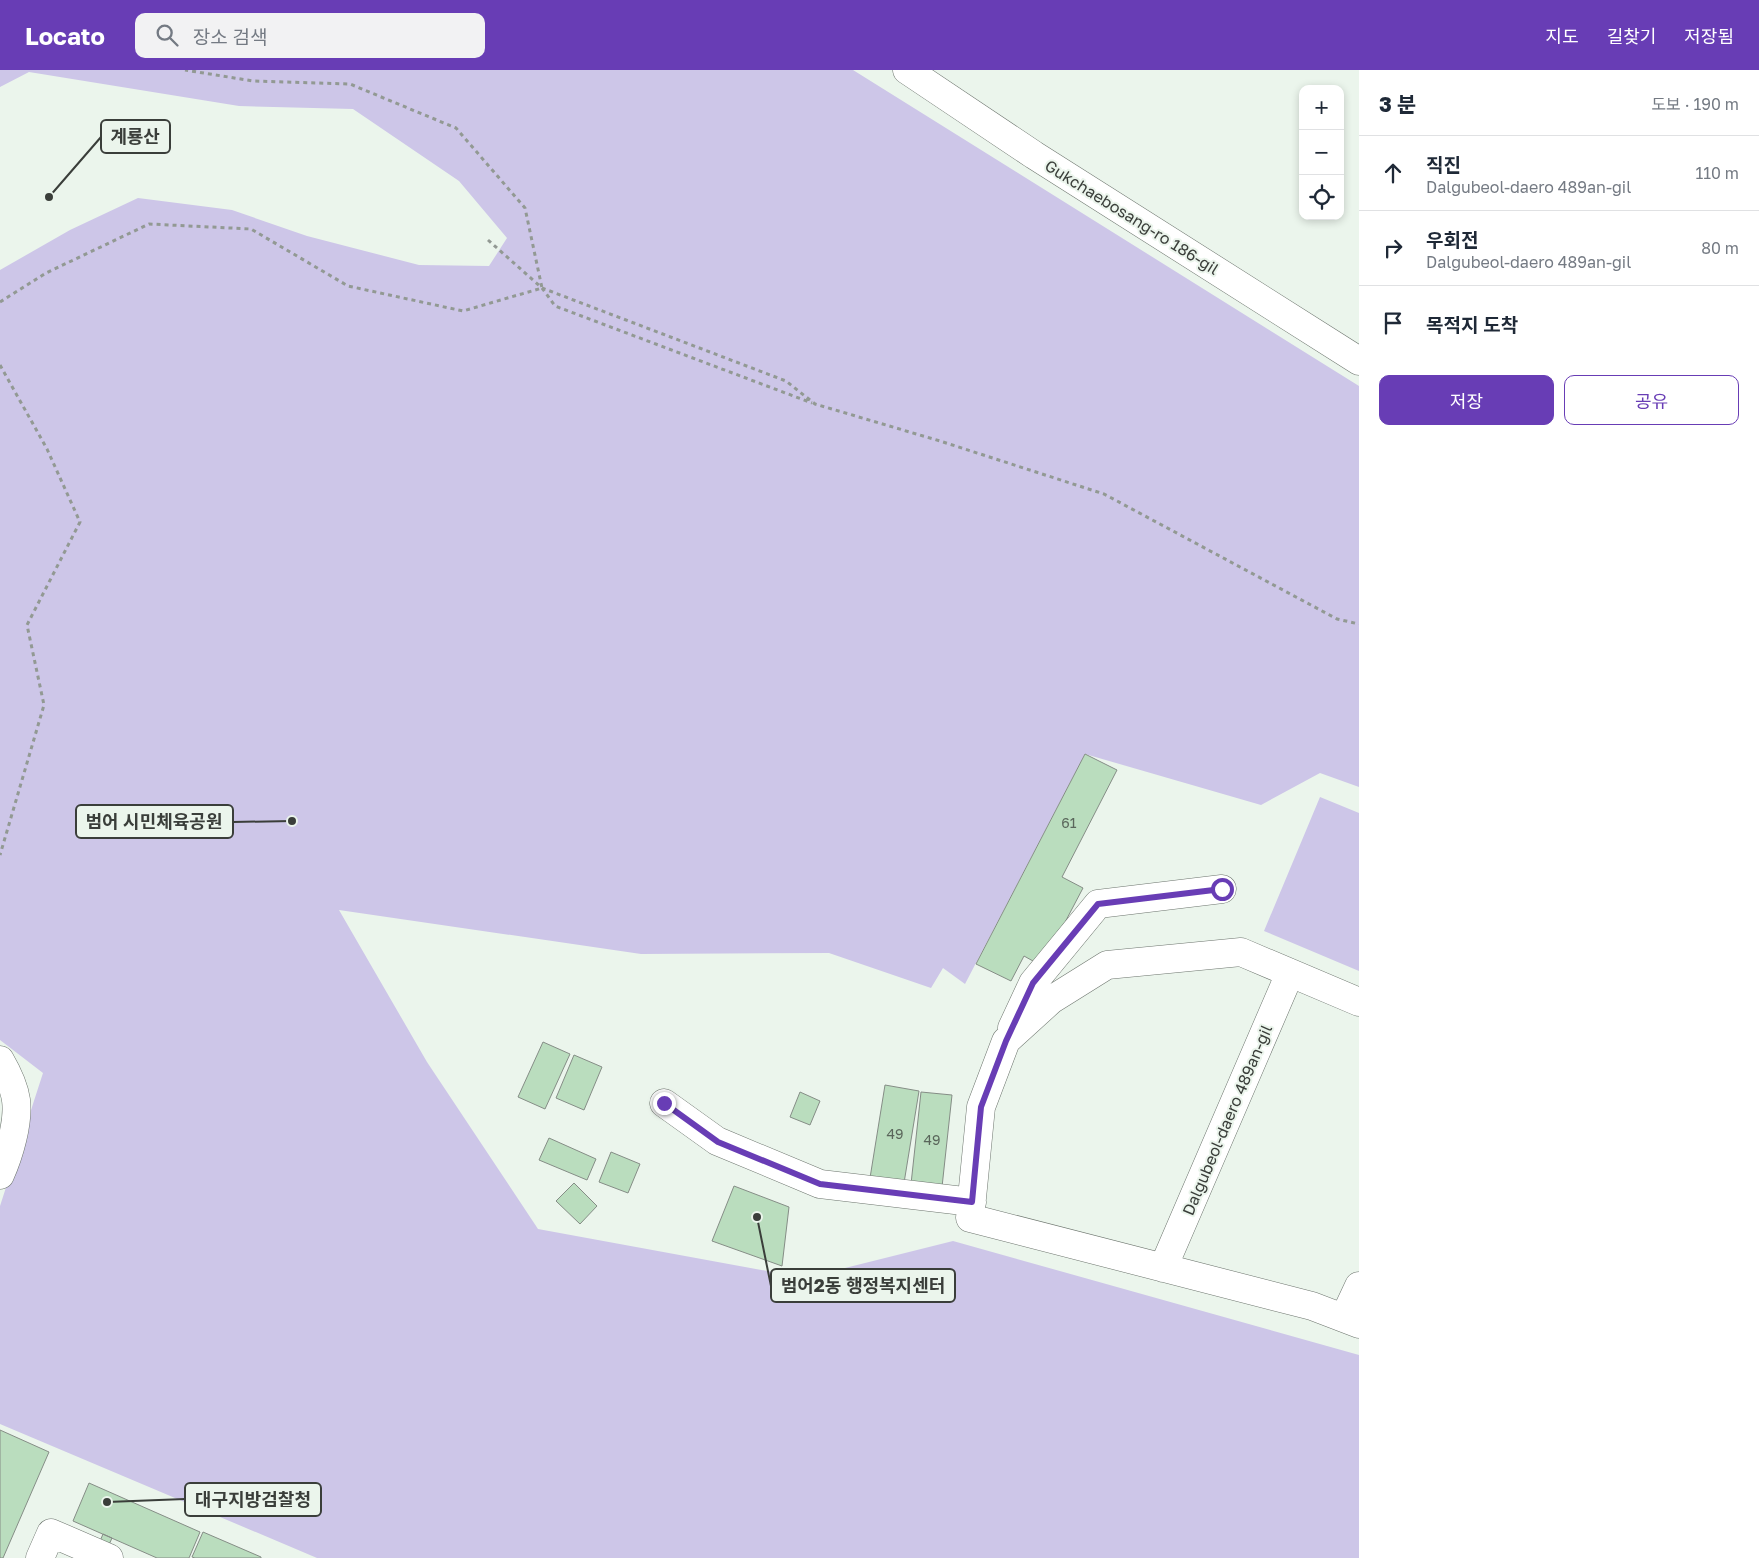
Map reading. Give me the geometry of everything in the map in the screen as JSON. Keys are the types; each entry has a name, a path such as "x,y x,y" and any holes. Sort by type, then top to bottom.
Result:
{"street":[{"name":"Gukchaebosang-ro 186-gil","path":"907,70 1034,155 1359,361"},
{"path":"1222,889 1098,904 1033,983 1006,1041 981,1107 970,1218 1312,1306 1352,1321 1359,1286"},
{"path":"1006,1041 1051,1000 1107,965 1241,952 1359,1002"},
{"name":"Dalgubeol-daero 489an-gil","path":"1163,1268 1290,973"},
{"path":"0,1060 7,1072 16,1100 16,1127 0,1175"},
{"path":"664,1103 718,1142 820,1184 972,1202"},
{"path":"40,1558 51,1533 109,1558"}],"path":[{"path":"185,70 253,81 350,84 456,128 525,208 542,288"},
{"path":"0,302 46,273 149,224 251,229 348,286 463,311 542,288 786,381 815,404"},
{"path":"488,240 542,288 555,306 815,404 940,441 1104,494 1337,619 1359,624"},
{"path":"0,365 47,448 80,522 27,625 44,704 0,855"}],"shaded area":[{"path":"0,70 853,70 1359,386 1359,787 1320,773 1261,805 1085,754 965,984 943,968 931,988 829,953 641,954 339,910 427,1062 538,1229 805,1278 953,1241 1359,1355 1359,1558 317,1558 0,1424 0,1206 43,1073 0,1040 0,270 70,230 138,198 232,210 307,236 419,265 489,266 507,238 459,181 353,109 239,106 29,72 0,87"},
{"path":"1320,797 1359,813 1359,971 1264,931"}],"building":[{"path":"1085,754 1117,770 1062,877 1083,888 1042,966 1024,956 1011,981 976,964"},
{"path":"543,1042 570,1054 545,1109 518,1097"},
{"path":"574,1055 602,1067 584,1110 556,1098"},
{"path":"885,1085 919,1091 904,1183 870,1178"},
{"path":"800,1092 820,1101 810,1125 790,1117"},
{"path":"921,1092 952,1095 942,1187 911,1184"},
{"path":"549,1138 596,1159 587,1180 539,1160"},
{"path":"611,1152 640,1164 628,1193 599,1182"},
{"path":"574,1183 597,1206 580,1224 556,1201"},
{"path":"734,1186 789,1207 782,1266 712,1241"},
{"path":"0,1430 49,1452 3,1558 0,1558"},
{"path":"89,1483 200,1532 189,1558 157,1558 73,1521"},
{"path":"203,1532 261,1557 261,1558 192,1557"},
{"path":"103,1534 112,1538 103,1558 93,1558"}],"place":[{"name":"계룡산","path":"49,197"},
{"name":"범어 시민체육공원","path":"292,821"},
{"name":"범어2동 행정복지센터","path":"757,1217"},
{"name":"대구지방검찰청","path":"107,1502"}],"route":[{"path":"664,1103 718,1142 820,1184 972,1202 981,1107 1006,1041 1033,983 1098,904 1222,889"}]}
